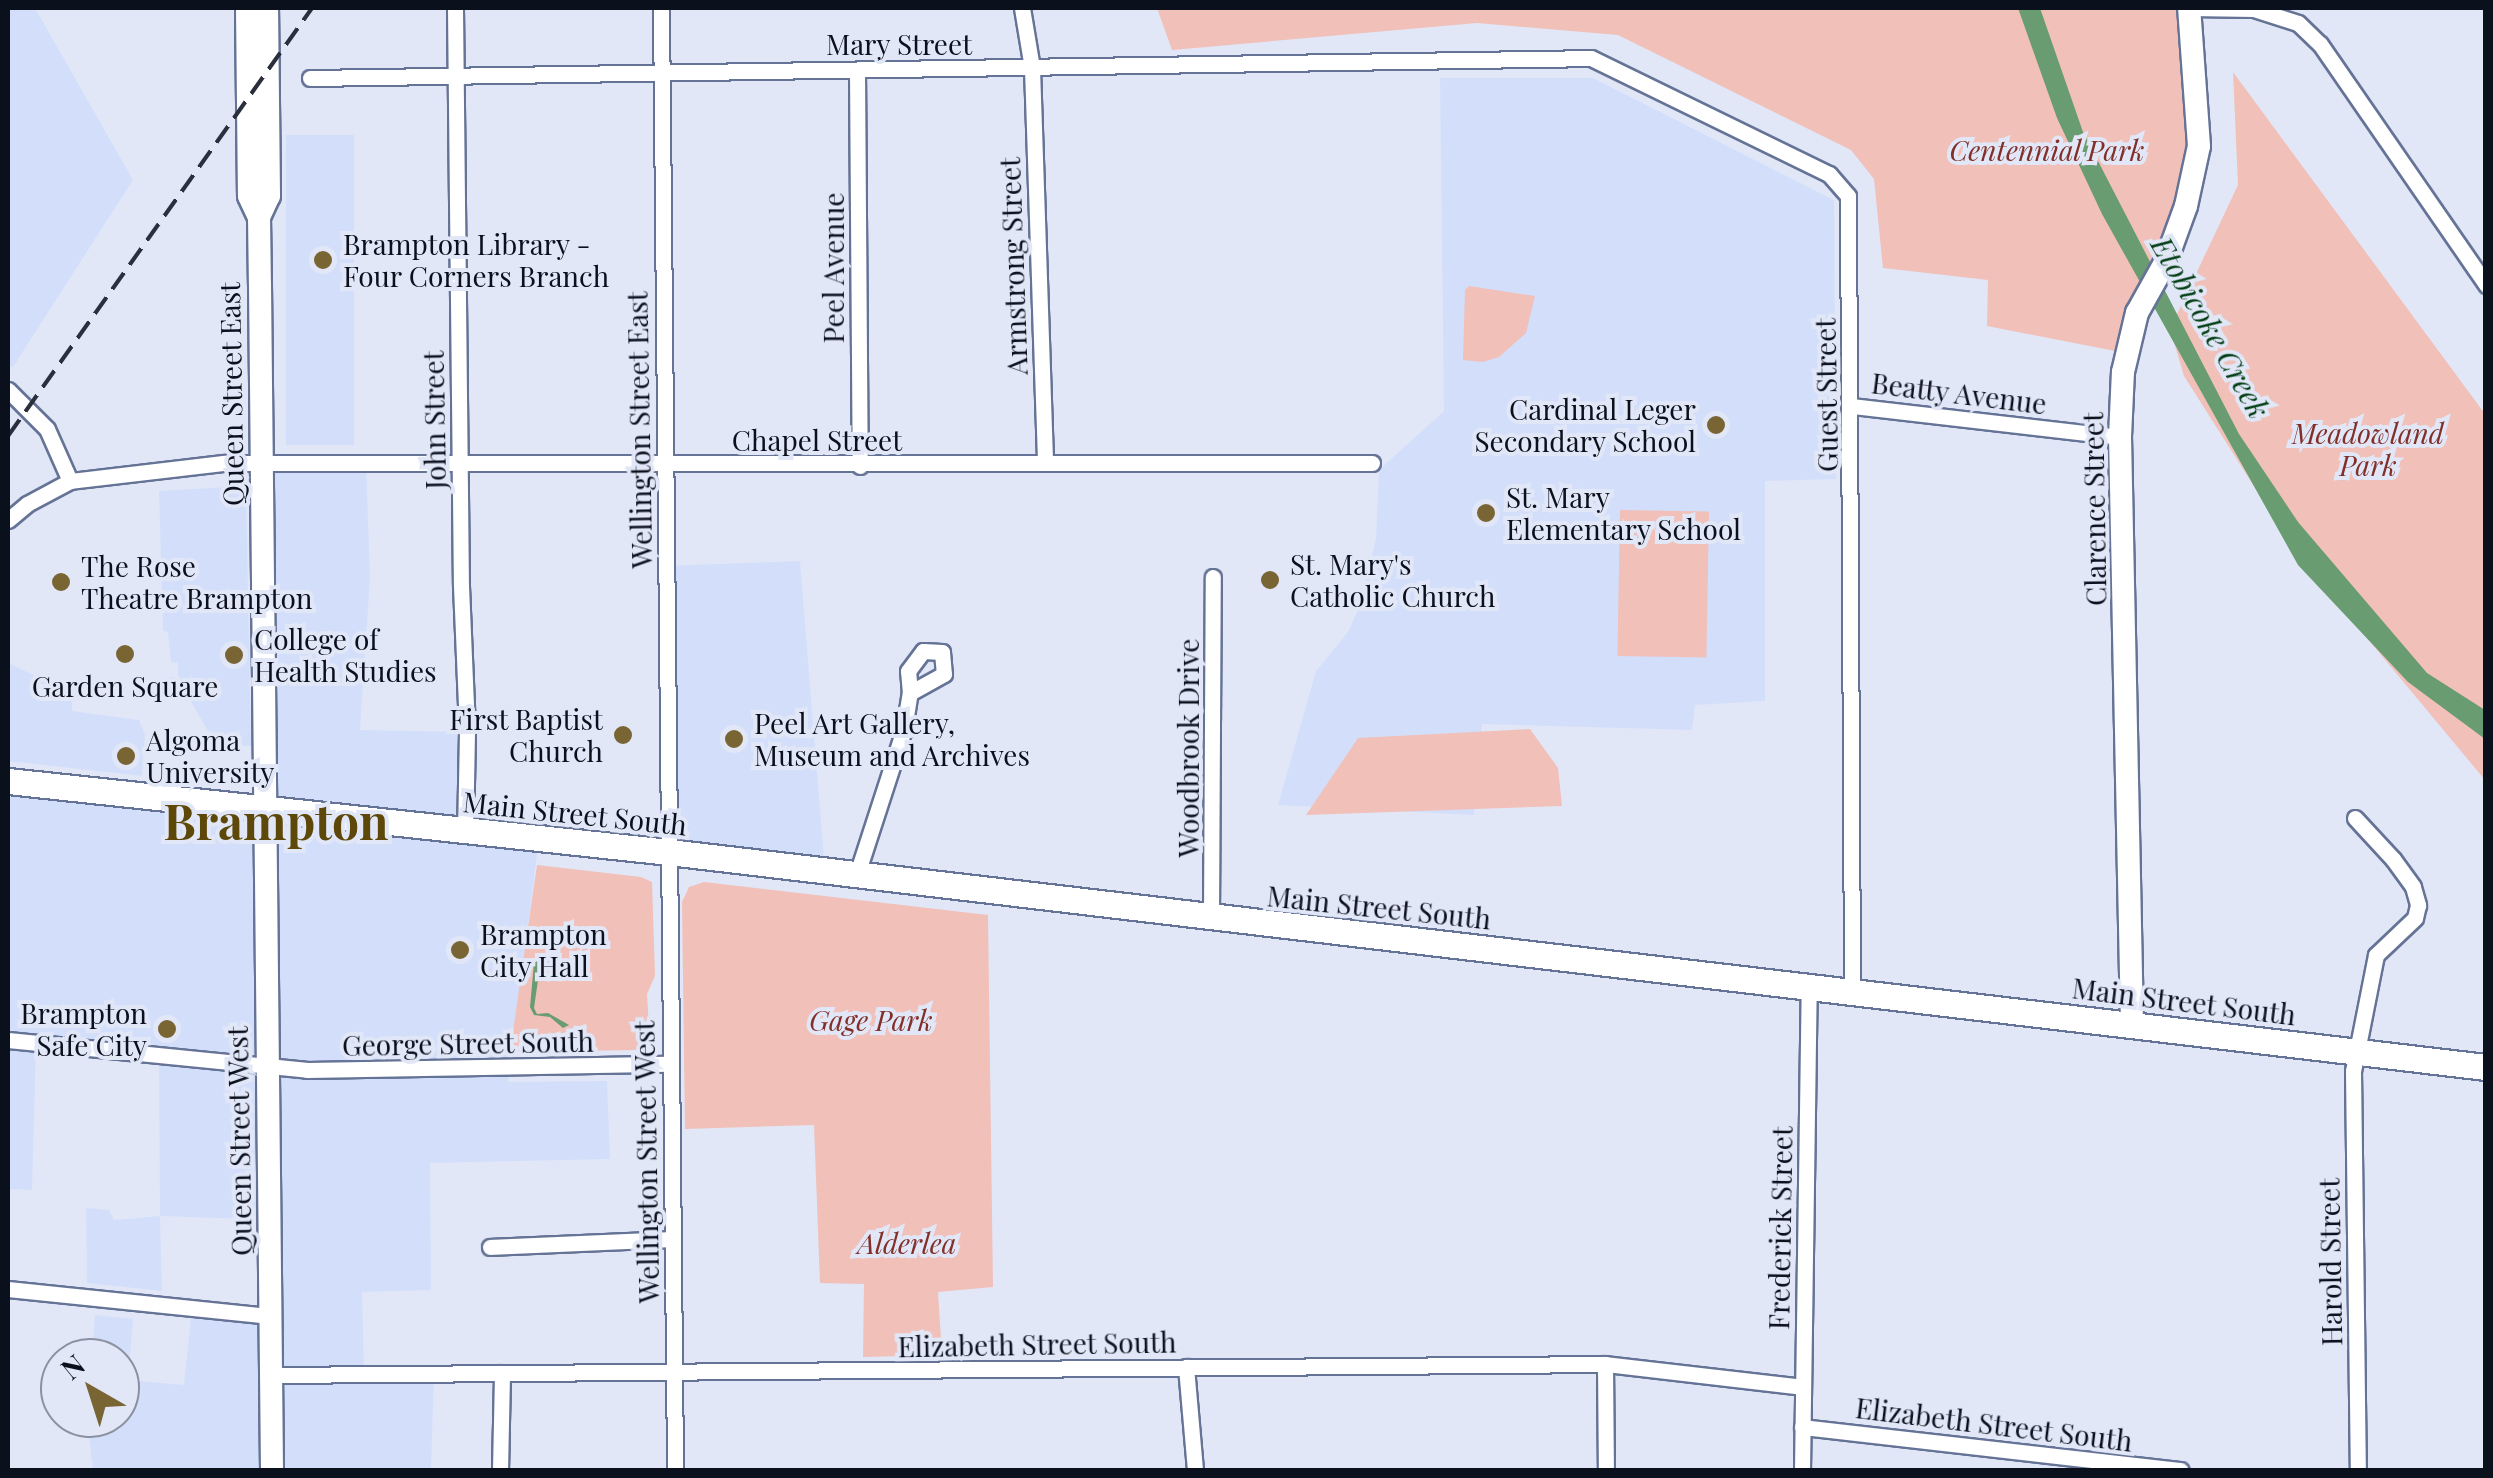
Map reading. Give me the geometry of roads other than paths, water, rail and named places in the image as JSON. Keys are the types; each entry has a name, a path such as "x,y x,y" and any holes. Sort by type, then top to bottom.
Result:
{"main road":[{"name":"Queen Street East","path":"246,8 248,196 259,217"},
{"name":"Queen Street East","path":"266,810 259,217 269,196 267,8"},
{"name":"Clarence Street","path":"2132,1024 2120,437 2124,372 2137,313 2166,260 2186,206 2198,146 2190,8"},
{"name":"Main Street South","path":"8,781 669,852 2486,1067"},
{"name":"Queen Street West","path":"266,810 272,1470"}],"street":[{"name":"John Street","path":"455,8 460,462 468,732 465,832"},
{"name":"Wellington Street East","path":"661,8 669,852"},
{"name":"Armstrong Street","path":"1022,8 1032,68 1044,462"},
{"path":"2190,8 2254,8 2298,23 2320,44 2486,285"},
{"name":"Guest Street","path":"1488,60 1590,58 1836,180 1848,196 1852,991"},
{"name":"Mary Street","path":"310,78 1488,60"},
{"name":"Peel Avenue","path":"857,70 860,466"},
{"path":"8,390 47,429 70,482"},
{"name":"Beatty Avenue","path":"1852,406 2120,437"},
{"name":"Chapel Street","path":"8,520 27,504 70,482 184,465 1372,462"},
{"name":"Woodbrook Drive","path":"1212,918 1213,578"},
{"path":"858,874 904,729 910,693"},
{"name":"Harold Street","path":"2355,818 2393,859 2413,887 2418,905 2415,918 2376,954 2353,1077 2358,1470"},
{"name":"Wellington Street West","path":"669,852 668,1064 675,1470"},
{"name":"Frederick Street","path":"1802,1470 1809,986"},
{"name":"George Street South","path":"8,1040 307,1070 668,1064"},
{"path":"490,1247 671,1239"},
{"path":"8,1289 271,1316"},
{"path":"1604,1364 1606,1470"},
{"name":"Elizabeth Street South","path":"271,1375 1604,1364 1803,1387"},
{"path":"1186,1368 1195,1470"},
{"path":"500,1470 502,1373"},
{"name":"Elizabeth Street South","path":"1802,1427 2181,1470"}],"railway":[{"path":"8,436 312,8"}],"place":[{"name":"Brampton Library - Four Corners Branch","path":"323,260"},
{"name":"Cardinal Leger Secondary School","path":"1716,425"},
{"name":"St. Mary Elementary School","path":"1486,513"},
{"name":"St. Mary's Catholic Church","path":"1270,580"},
{"name":"The Rose Theatre Brampton","path":"61,582"},
{"name":"Garden Square","path":"125,654"},
{"name":"College of Health Studies","path":"234,655"},
{"name":"First Baptist Church","path":"623,735"},
{"name":"Peel Art Gallery, Museum and Archives","path":"734,739"},
{"name":"Algoma University","path":"126,756"},
{"name":"Brampton City Hall","path":"460,950"},
{"name":"Brampton Safe City","path":"167,1029"}],"district":[{"name":"Brampton","path":"276,821"}],"park label":[{"name":"Centennial Park","path":"2047,150"},
{"name":"Meadowland Park","path":"2368,449"},
{"name":"Gage Park","path":"871,1020"},
{"name":"Alderlea","path":"907,1243"}],"water label":[{"name":"Etobicoke Creek","path":"2211,327"}]}
